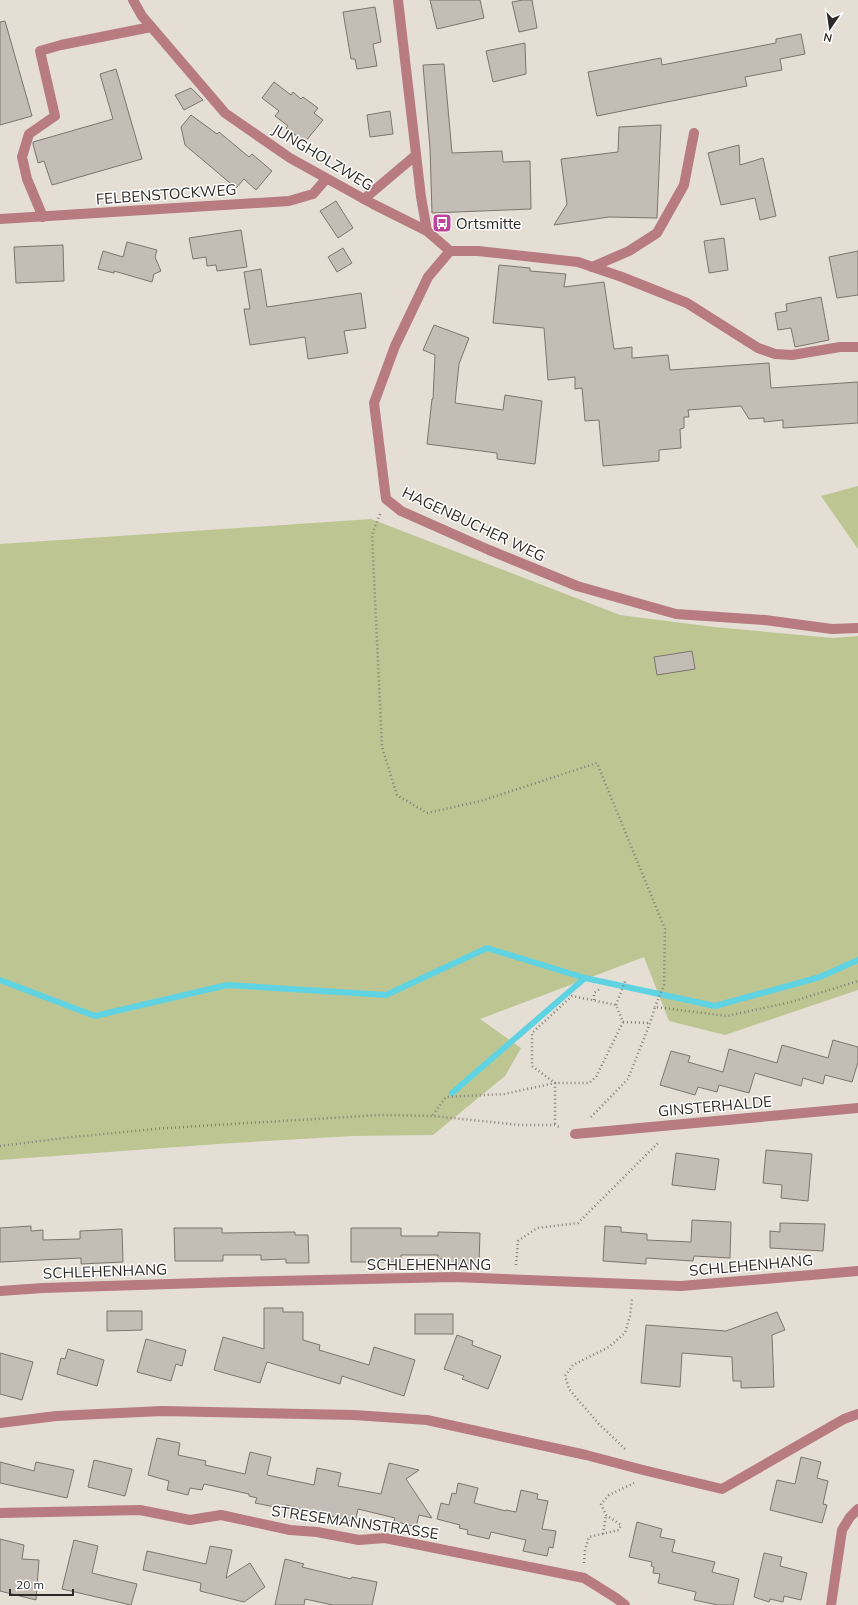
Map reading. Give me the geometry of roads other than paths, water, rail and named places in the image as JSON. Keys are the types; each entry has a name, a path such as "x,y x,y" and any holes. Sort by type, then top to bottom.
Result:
{"street":[{"name":"JUNGHOLZWEG","path":"133,0 142,16 225,113 290,158 326,179 428,231 450,251"},
{"path":"398,0 421,197 428,231"},
{"path":"43,217 27,179 22,157 29,134 55,116 40,51 61,45 151,27"},
{"path":"592,267 629,251 657,233 684,186 694,133"},
{"path":"364,199 416,155"},
{"name":"FELBENSTOCKWEG","path":"0,219 289,201 313,194 326,179"},
{"path":"450,251 478,251 570,261 592,267 622,277 687,303 758,348 775,354 792,355 840,347 858,347"},
{"name":"HAGENBUCHER WEG","path":"450,251 428,278 396,346 374,404 386,499 401,511 489,550 577,586 676,614 765,620 832,629 858,628"},
{"name":"GINSTERHALDE","path":"575,1134 858,1108"},
{"name":"SCHLEHENHANG","path":"0,1292 43,1288 454,1277 681,1286 858,1271"},
{"path":"0,1423 56,1416 162,1411 369,1416 427,1420 586,1455 722,1489 844,1419 858,1414"},
{"path":"831,1605 842,1530 850,1517 858,1509"},
{"name":"STRESEMANNSTRASSE","path":"0,1513 140,1510 190,1520 221,1515 290,1530 317,1532 359,1540 385,1538 584,1578 625,1605"}],"waterway":[{"path":"0,980 95,1016 227,985 386,995 487,948 585,978"},
{"path":"452,1093 585,978 715,1006 820,977 858,960"}],"place":[{"name":"Ortsmitte","path":"442,223"}]}
